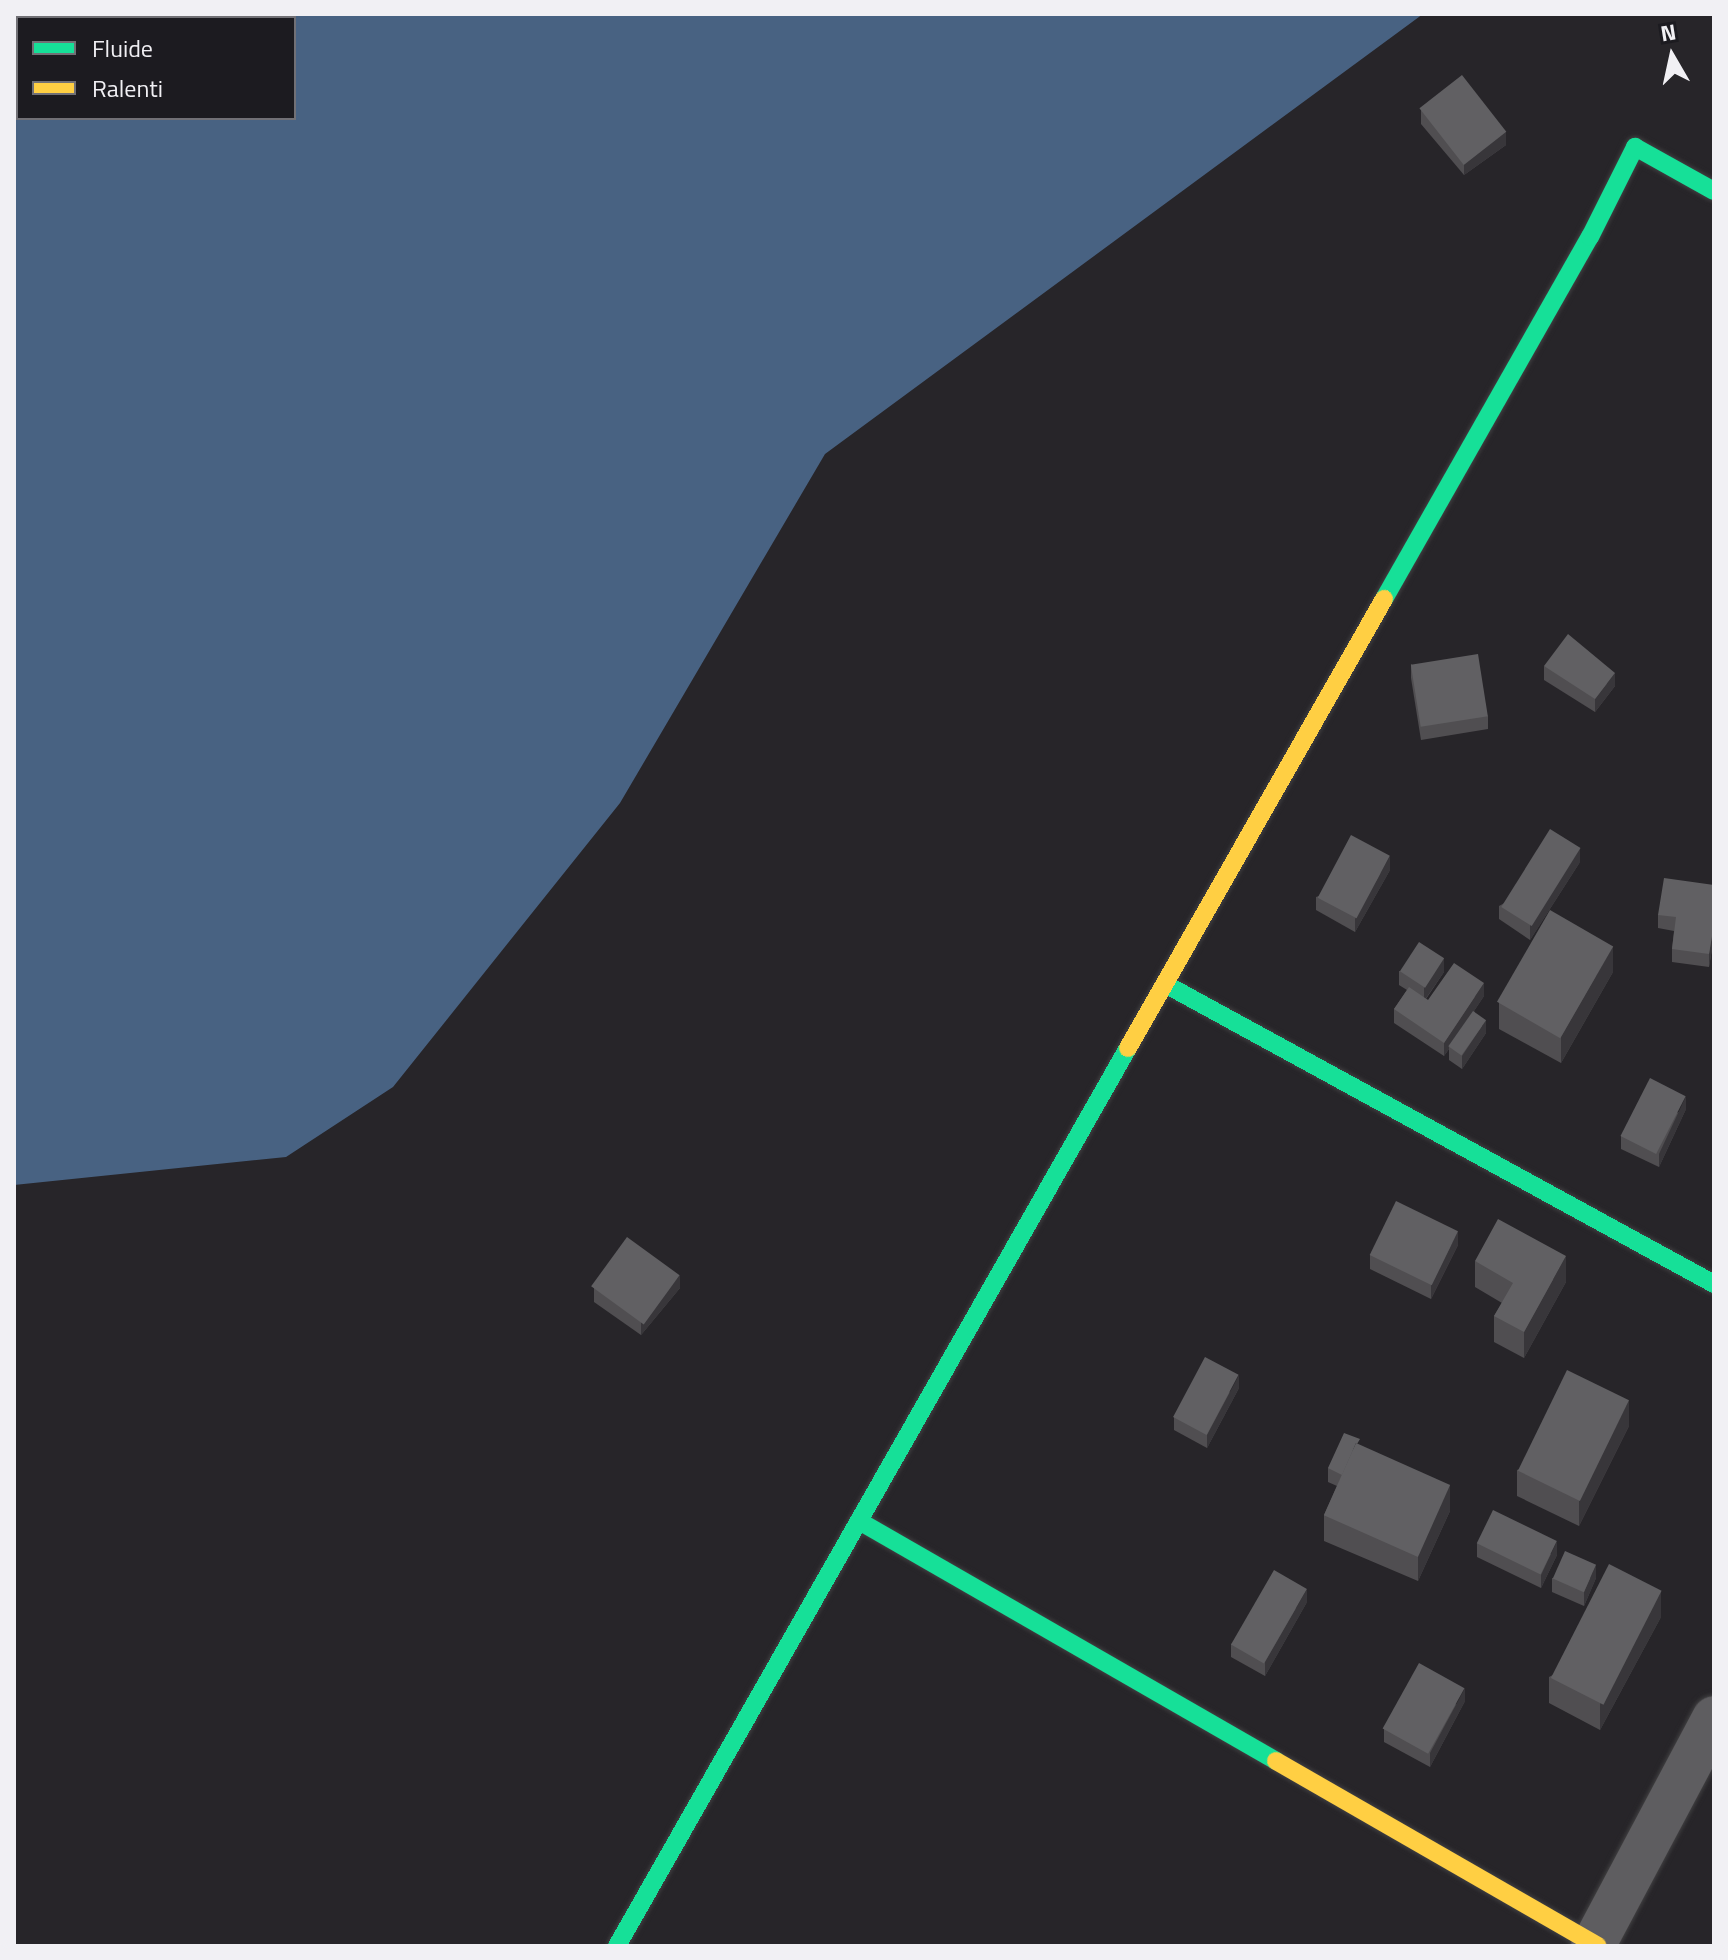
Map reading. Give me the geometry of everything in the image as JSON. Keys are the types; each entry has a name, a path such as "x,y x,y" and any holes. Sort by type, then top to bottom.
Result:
{"street":[{"path":"617,1946 1582,251 1635,147 1714,191"},
{"path":"1165,984 1714,1284"},
{"path":"859,1521 1595,1945 1714,1718"}],"water":[{"path":"14,14 1423,14 825,454 620,803 393,1087 286,1157 14,1185"}],"building":[{"path":"1462,75 1506,132 1464,165 1419,108"},
{"path":"1568,634 1615,673 1595,699 1544,666"},
{"path":"1478,654 1488,716 1421,727 1411,665"},
{"path":"1550,829 1581,848 1532,926 1501,907"},
{"path":"1351,835 1390,856 1357,918 1318,898"},
{"path":"1664,878 1714,885 1714,924 1709,954 1672,949 1676,917 1658,915"},
{"path":"1550,910 1613,946 1560,1038 1497,1002"},
{"path":"1419,942 1444,958 1425,988 1400,971"},
{"path":"1454,963 1484,983 1444,1043 1394,1009 1409,987 1428,1000"},
{"path":"1473,1011 1486,1020 1461,1055 1448,1046"},
{"path":"1650,1078 1686,1096 1656,1154 1620,1136"},
{"path":"1396,1201 1458,1231 1432,1285 1370,1255"},
{"path":"1498,1219 1566,1256 1524,1332 1494,1316 1513,1283 1475,1261"},
{"path":"627,1237 680,1275 644,1325 591,1286"},
{"path":"1205,1357 1239,1375 1207,1435 1173,1417"},
{"path":"1567,1370 1629,1400 1580,1501 1518,1471"},
{"path":"1344,1433 1360,1439 1342,1475 1328,1468"},
{"path":"1356,1443 1450,1485 1418,1557 1324,1515"},
{"path":"1493,1510 1557,1541 1541,1574 1477,1543"},
{"path":"1565,1551 1596,1565 1584,1592 1553,1578"},
{"path":"1609,1564 1662,1591 1603,1705 1551,1678"},
{"path":"1274,1570 1307,1589 1264,1663 1231,1644"},
{"path":"1419,1663 1464,1688 1428,1754 1383,1729"}],"traffic: fast":[{"path":"1384,599 1590,237 1635,147 1714,191"},
{"path":"1165,984 1714,1284"},
{"path":"617,1946 1128,1048"},
{"path":"859,1521 1276,1761"}],"traffic: slow":[{"path":"1128,1048 1384,599"},
{"path":"1276,1761 1598,1946"}]}
